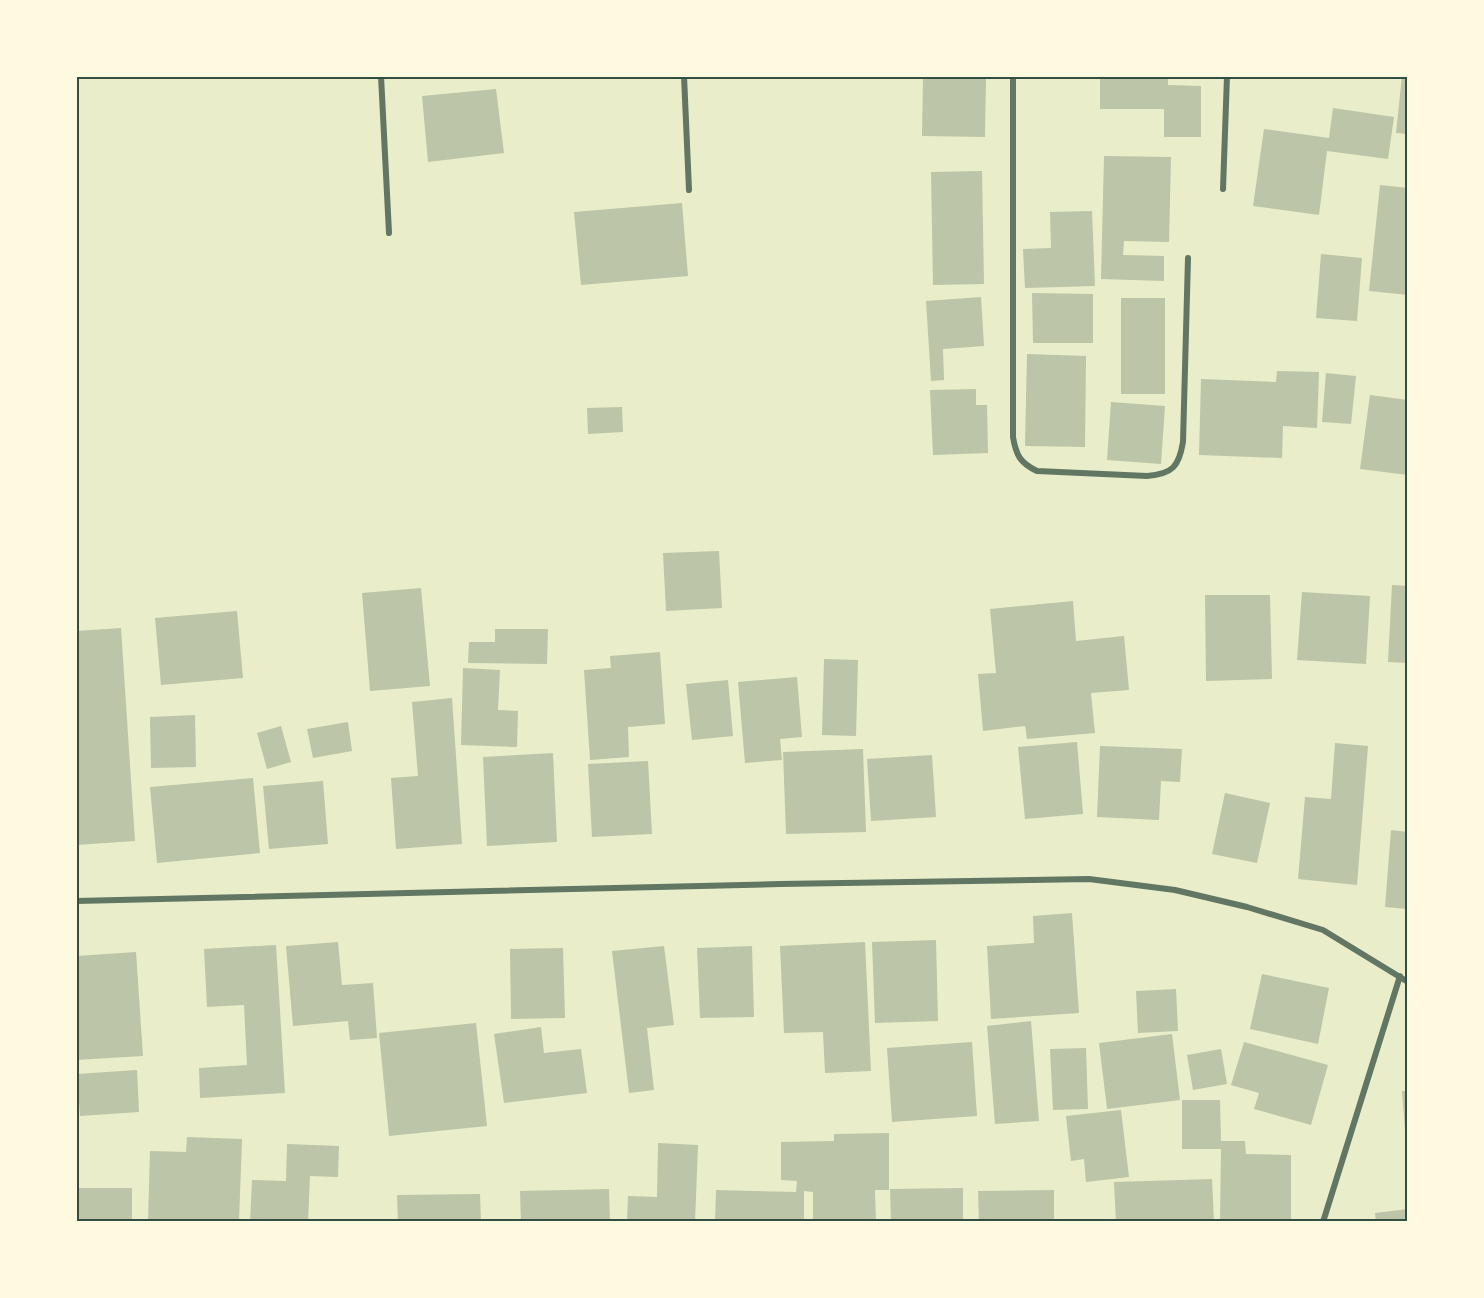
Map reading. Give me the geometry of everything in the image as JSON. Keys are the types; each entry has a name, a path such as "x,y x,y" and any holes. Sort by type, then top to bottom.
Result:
{"street":[{"path":"381,76 390,233"},
{"path":"684,76 688,190"},
{"path":"1013,76 1013,437 1020,460 1026,465 1037,471 1147,476 1158,475 1175,466 1180,458 1183,441 1188,258"},
{"path":"1223,189 1227,76"},
{"path":"76,901 768,884 1089,879 1175,890 1247,907 1323,930 1407,982"},
{"path":"1323,1221 1400,976"}],"building":[{"path":"923,76 986,76 985,137 922,136"},
{"path":"1100,76 1168,76 1168,85 1201,86 1201,137 1164,137 1164,109 1100,109"},
{"path":"1402,76 1408,76 1408,134 1396,133"},
{"path":"496,89 504,153 428,162 422,96"},
{"path":"1333,108 1394,117 1388,159 1327,151 1319,215 1253,206 1264,129 1329,138"},
{"path":"1104,156 1171,157 1169,242 1124,241 1123,255 1164,256 1164,281 1101,279"},
{"path":"982,171 984,284 933,285 931,172"},
{"path":"1380,185 1408,188 1408,295 1369,291"},
{"path":"682,203 688,276 581,285 574,212"},
{"path":"1092,211 1095,286 1025,288 1023,249 1051,248 1050,212"},
{"path":"1321,254 1362,258 1357,321 1316,318"},
{"path":"1032,293 1093,294 1093,343 1033,343"},
{"path":"981,297 984,346 943,349 944,380 931,381 926,301"},
{"path":"1121,298 1165,298 1165,394 1121,394"},
{"path":"1027,354 1086,356 1085,447 1025,446"},
{"path":"1277,371 1319,372 1317,428 1283,426 1282,458 1199,455 1201,379 1276,382"},
{"path":"1326,373 1356,376 1351,424 1322,422"},
{"path":"976,389 976,405 987,405 988,453 933,455 930,390"},
{"path":"1370,395 1408,400 1408,475 1360,469"},
{"path":"1111,402 1165,406 1161,464 1107,460"},
{"path":"622,407 623,432 588,434 587,408"},
{"path":"719,551 722,608 666,611 663,553"},
{"path":"1392,585 1408,586 1408,663 1388,662"},
{"path":"421,588 430,686 370,691 362,593"},
{"path":"1302,592 1370,596 1366,664 1297,660"},
{"path":"1205,595 1270,595 1272,679 1206,681"},
{"path":"1073,601 1076,641 1124,636 1129,690 1091,693 1095,733 1027,739 1025,726 983,731 978,674 996,673 990,609"},
{"path":"237,611 243,678 161,685 155,618"},
{"path":"121,628 135,841 76,845 76,631"},
{"path":"495,629 548,629 547,664 468,663 469,642 495,642"},
{"path":"660,652 665,724 628,727 629,757 590,760 584,670 611,668 610,656"},
{"path":"824,659 858,660 856,736 822,735"},
{"path":"463,668 500,670 498,710 518,711 517,747 461,745"},
{"path":"797,677 802,737 780,739 782,760 745,763 738,682"},
{"path":"728,680 733,736 692,740 686,684"},
{"path":"452,698 462,844 396,849 391,778 418,776 412,702"},
{"path":"195,715 196,767 151,768 150,717"},
{"path":"348,722 352,751 313,758 307,729"},
{"path":"281,726 291,762 267,769 257,733"},
{"path":"1077,742 1083,814 1025,819 1018,747"},
{"path":"1335,743 1368,746 1357,885 1298,879 1305,797 1331,799"},
{"path":"1100,746 1182,749 1180,782 1161,781 1159,820 1097,817"},
{"path":"863,749 866,832 786,834 783,752"},
{"path":"553,753 557,842 487,846 483,757"},
{"path":"932,755 936,817 871,821 867,759"},
{"path":"648,761 652,834 592,837 588,764"},
{"path":"253,778 260,853 157,863 150,787"},
{"path":"323,781 328,844 269,849 263,786"},
{"path":"1225,793 1270,803 1257,863 1212,854"},
{"path":"1391,830 1408,832 1408,909 1385,907"},
{"path":"1072,913 1079,1013 991,1019 987,946 1034,943 1033,916"},
{"path":"936,940 938,1021 875,1023 872,942"},
{"path":"338,942 342,985 373,983 377,1038 350,1040 348,1021 293,1026 286,946"},
{"path":"865,942 871,1071 825,1073 823,1032 784,1033 780,946"},
{"path":"276,945 285,1093 200,1098 199,1068 247,1065 244,1005 207,1007 204,949"},
{"path":"664,946 674,1025 647,1028 654,1090 629,1093 612,951"},
{"path":"752,946 754,1017 700,1018 697,948"},
{"path":"563,948 565,1018 511,1019 510,949"},
{"path":"136,952 143,1056 76,1060 76,956"},
{"path":"1262,974 1329,988 1318,1044 1250,1029"},
{"path":"1176,989 1178,1031 1138,1033 1136,991"},
{"path":"1031,1021 1039,1121 995,1124 987,1026"},
{"path":"476,1023 487,1126 389,1136 379,1033"},
{"path":"541,1027 544,1053 581,1049 587,1093 504,1103 494,1034"},
{"path":"1172,1034 1180,1100 1107,1109 1099,1043"},
{"path":"972,1042 977,1116 892,1122 887,1048"},
{"path":"1244,1042 1328,1065 1311,1125 1254,1109 1259,1093 1231,1085"},
{"path":"1086,1048 1088,1109 1053,1110 1050,1049"},
{"path":"1221,1049 1227,1084 1193,1090 1187,1055"},
{"path":"137,1070 139,1112 80,1116 77,1074"},
{"path":"1402,1091 1408,1091 1408,1144 1406,1144"},
{"path":"1182,1100 1220,1100 1221,1141 1245,1141 1246,1154 1291,1155 1291,1222 1220,1222 1221,1149 1182,1149"},
{"path":"1121,1110 1129,1177 1086,1182 1084,1159 1071,1161 1066,1116"},
{"path":"889,1133 889,1190 875,1190 876,1222 813,1222 813,1192 804,1191 804,1222 715,1222 716,1190 796,1192 797,1181 781,1180 781,1142 834,1141 834,1134"},
{"path":"187,1137 242,1139 239,1222 148,1222 150,1151 186,1152"},
{"path":"658,1143 698,1145 695,1222 627,1222 628,1196 657,1197"},
{"path":"287,1144 339,1146 338,1177 310,1176 308,1222 250,1222 252,1180 286,1181"},
{"path":"1212,1179 1214,1222 1116,1222 1114,1182"},
{"path":"76,1188 132,1188 132,1222 76,1222"},
{"path":"963,1188 963,1222 891,1222 890,1189"},
{"path":"609,1189 610,1222 521,1222 520,1191"},
{"path":"1054,1190 1054,1222 979,1222 978,1191"},
{"path":"480,1194 481,1222 398,1222 397,1195"},
{"path":"1408,1209 1408,1222 1376,1222 1375,1213"}]}
